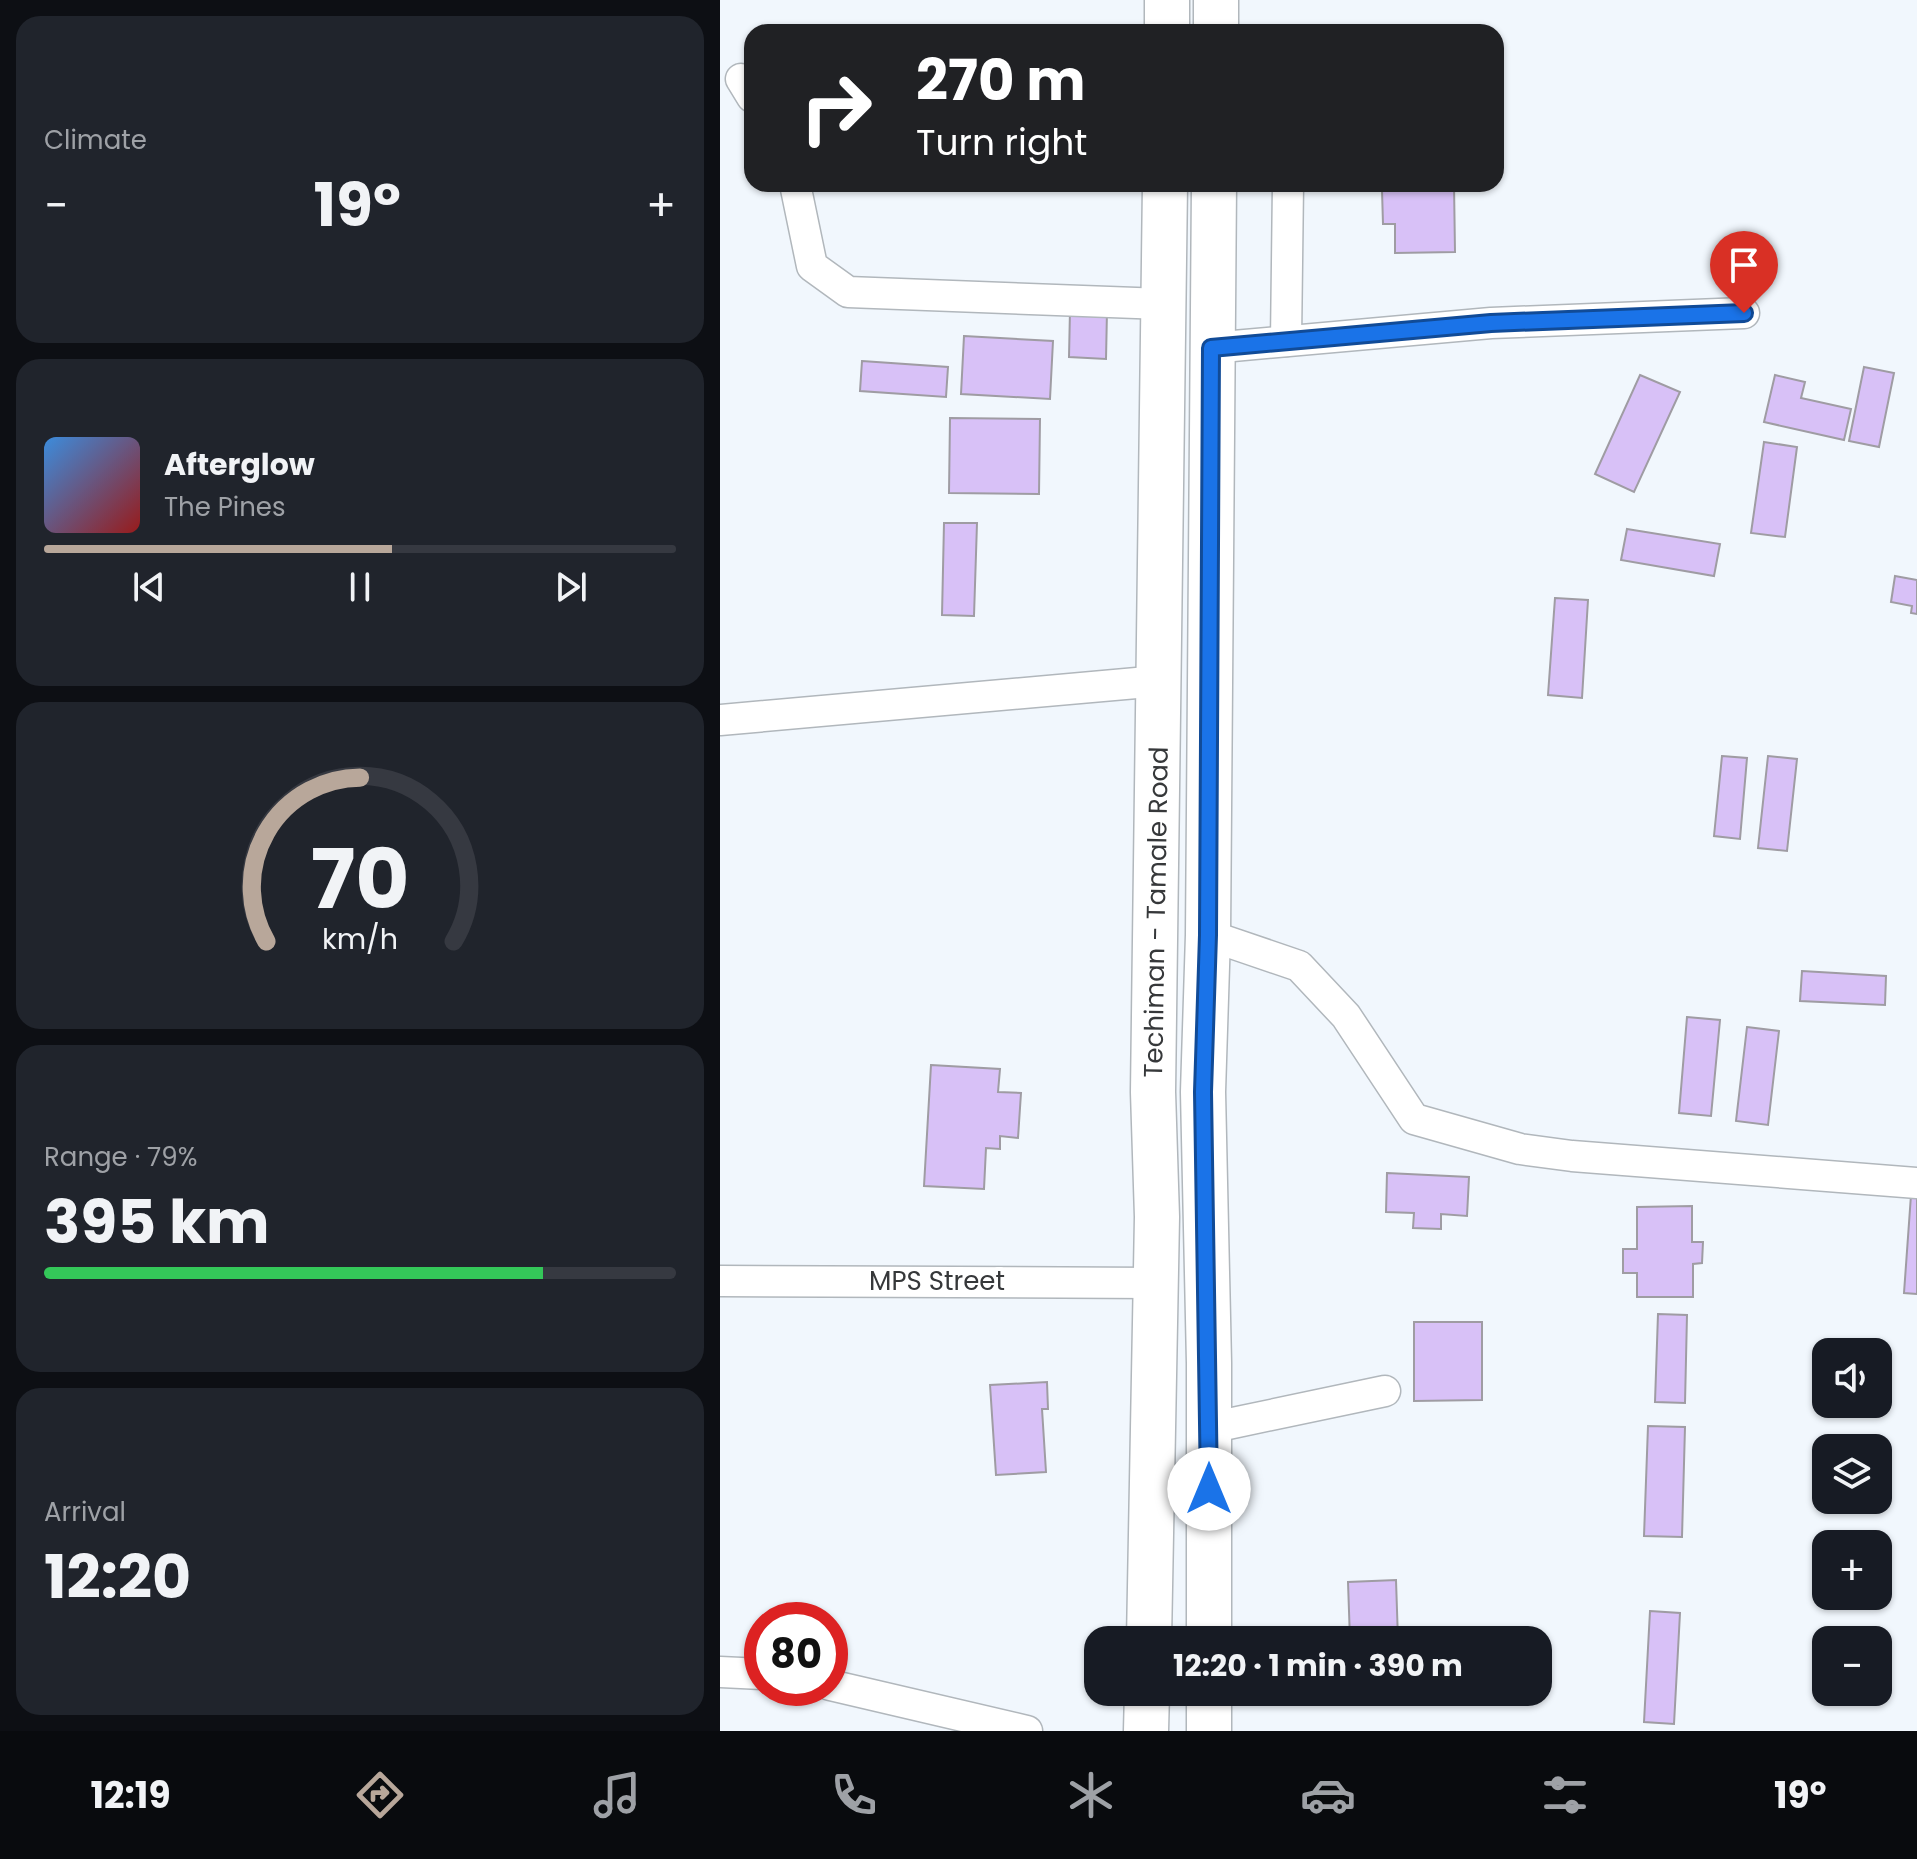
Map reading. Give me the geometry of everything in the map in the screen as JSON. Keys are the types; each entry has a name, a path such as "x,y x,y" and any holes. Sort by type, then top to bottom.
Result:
{"highway":[{"path":"1167,0 1167,24"},
{"path":"1216,0 1216,24"},
{"name":"Techiman - Tamale Road","path":"1149,1626 1157,1217 1153,1092 1165,192"},
{"name":"Techiman - Tamale Road","path":"1209,1626 1203,1092 1208,935 1214,192"},
{"path":"1146,1731 1147,1706"},
{"path":"1209,1706 1209,1731"}],"street":[{"path":"797,192 812,266 848,292 1163,304"},
{"path":"1286,341 1288,192"},
{"path":"1211,348 1491,323 1744,313"},
{"path":"720,720 1159,681"},
{"path":"1208,935 1299,966 1346,1016 1414,1119 1520,1149 1917,1183"},
{"name":"MPS Street","path":"720,1281 1155,1283"},
{"path":"1209,1428 1385,1391"},
{"path":"720,1672 744,1673"},
{"path":"848,1689 1027,1731"}],"building":[{"path":"1382,192 1454,192 1455,252 1395,253 1395,224 1383,224"},
{"path":"1070,310 1107,311 1106,359 1069,357"},
{"path":"964,336 1053,341 1050,399 961,394"},
{"path":"862,361 948,367 946,397 860,391"},
{"path":"1864,367 1894,373 1879,447 1849,441"},
{"path":"1640,375 1680,392 1634,492 1595,474"},
{"path":"1775,375 1805,382 1801,398 1851,409 1844,440 1764,422"},
{"path":"950,418 1040,419 1039,494 949,493"},
{"path":"1764,442 1797,447 1785,537 1751,533"},
{"path":"944,523 977,523 974,616 942,615"},
{"path":"1627,529 1720,544 1714,576 1621,560"},
{"path":"1895,576 1917,580 1917,614 1911,613 1912,606 1891,602"},
{"path":"1555,598 1588,600 1582,698 1548,695"},
{"path":"1722,756 1747,758 1740,839 1714,836"},
{"path":"1768,756 1797,759 1787,851 1758,848"},
{"path":"1802,971 1886,976 1885,1005 1800,1001"},
{"path":"1687,1017 1720,1020 1711,1116 1679,1113"},
{"path":"1747,1027 1779,1031 1768,1125 1736,1121"},
{"path":"931,1065 1000,1069 998,1092 1021,1093 1018,1138 1000,1136 1000,1149 986,1148 984,1189 924,1186"},
{"path":"1387,1173 1469,1177 1467,1216 1441,1214 1441,1229 1413,1228 1414,1213 1386,1212"},
{"path":"1911,1195 1917,1195 1917,1294 1904,1293"},
{"path":"1692,1206 1692,1242 1703,1242 1702,1263 1693,1264 1693,1297 1637,1297 1637,1273 1623,1273 1623,1249 1637,1249 1637,1207"},
{"path":"1658,1314 1687,1315 1685,1403 1655,1402"},
{"path":"1414,1322 1482,1322 1482,1400 1414,1401"},
{"path":"1047,1382 1048,1409 1042,1409 1046,1472 996,1475 990,1385"},
{"path":"1648,1426 1685,1427 1682,1537 1644,1536"},
{"path":"1396,1580 1398,1626 1350,1626 1348,1582"},
{"path":"1650,1611 1680,1613 1674,1724 1644,1722"}],"route":[{"path":"1209,1489 1203,1092 1208,935 1211,348 1491,323 1744,313"}]}
